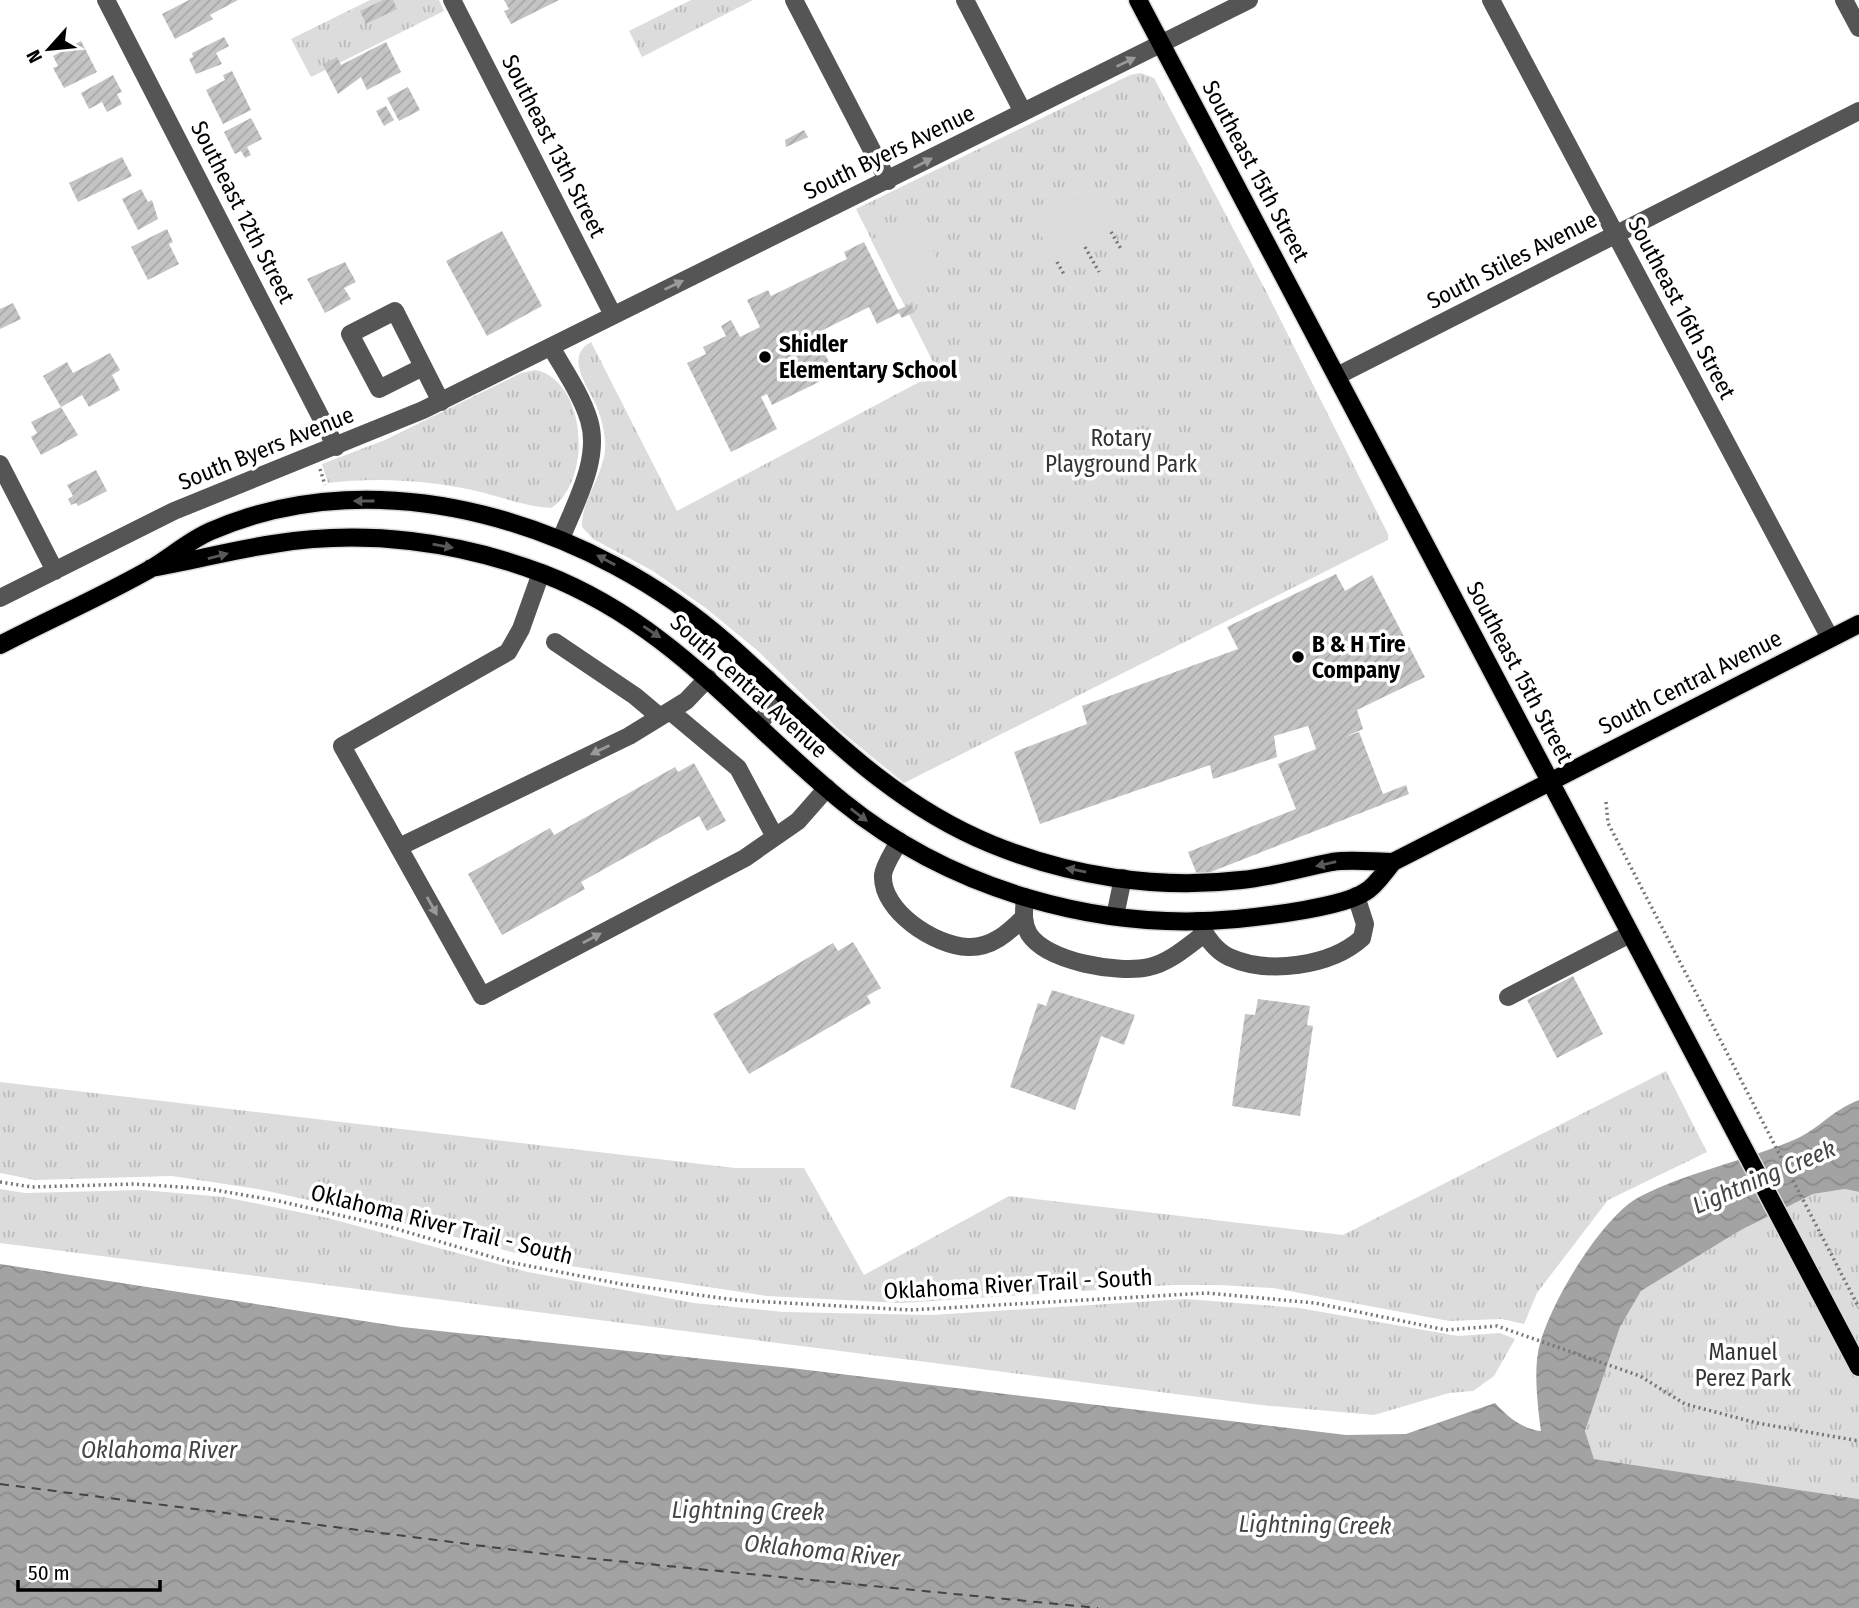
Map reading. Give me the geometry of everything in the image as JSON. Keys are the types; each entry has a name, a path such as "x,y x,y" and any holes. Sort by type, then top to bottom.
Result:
{"main road":[{"name":"Southeast 15th Street","path":"1138,0 1859,1367"},
{"name":"South Central Avenue","path":"151,568 208,532 292,508 354,501 392,501 464,511 561,539 602,557 670,598 727,642 856,762 933,816 990,844 1080,872 1123,878 1209,883 1273,876 1335,861 1394,862"},
{"name":"South Central Avenue","path":"151,568 272,544 364,538 446,546 541,573 635,621 708,678 827,788 900,842 959,872 1025,897 1115,916 1201,928 1366,892 1394,862 1859,624"},
{"path":"0,645 151,568"}],"street":[{"name":"Southeast 12th Street","path":"106,0 335,447"},
{"name":"Southeast 13th Street","path":"452,0 613,315"},
{"path":"794,0 888,181"},
{"path":"965,0 1023,112"},
{"name":"South Byers Avenue","path":"0,598 174,511 440,402 1249,0"},
{"name":"Southeast 16th Street","path":"1491,0 1830,638"},
{"path":"1844,0 1859,28"},
{"name":"South Stiles Avenue","path":"1337,376 1859,111"},
{"path":"423,368 379,389 350,334 395,311 440,402"},
{"path":"551,347 584,406 592,434 590,461 561,539"},
{"path":"0,464 55,570"},
{"path":"541,573 522,629 508,652 342,746 482,996 744,858 798,821 827,788"},
{"path":"555,642 665,714 738,768 775,837"},
{"path":"398,847 629,736 686,701 708,678"},
{"path":"758,724 784,696"},
{"path":"900,842 883,872 883,879 900,916 917,927 944,941 968,947 1002,938 1023,918"},
{"path":"1115,916 1123,878"},
{"path":"1025,897 1023,918 1029,934 1042,947 1069,959 1126,971 1152,967 1201,928 1228,957 1260,965 1301,963 1335,956 1362,938 1365,924 1356,895"},
{"path":"1508,997 1630,934"}],"path":[{"path":"1111,232 1121,250"},
{"path":"1085,247 1099,272"},
{"path":"1057,262 1065,276"},
{"path":"1606,802 1608,823 1724,1042 1859,1308"},
{"name":"Oklahoma River Trail - South","path":"0,1182 32,1187 135,1184 219,1190 390,1227 509,1262 612,1282 735,1300 910,1310 1133,1296 1238,1294 1347,1309 1446,1330 1497,1326 1640,1376 1685,1404 1757,1423 1859,1441"}],"green space":[{"path":"370,0 439,0 444,11 311,77 291,39"},
{"path":"691,0 753,0 642,57 629,31"},
{"name":"Rotary Playground Park","path":"1141,73 1154,78 1267,293 1388,534 1388,540 904,783 838,729 758,651 707,609 653,571 593,539 582,527 586,505 603,463 605,440 599,411 580,371 579,355 591,342 677,511 938,372 856,209 1130,75"},
{"path":"1092,190 1114,230 1057,262 1034,223"},
{"path":"916,217 945,275 900,297 871,240"},
{"path":"535,370 552,378 565,392 574,411 578,433 574,476 565,495 551,508 437,484 400,480 328,483 322,464 385,440 521,373"},
{"path":"1666,1071 1707,1152 1608,1200 1537,1293 1524,1324 1502,1319 1449,1321 1273,1288 1219,1285 1172,1285 902,1303 767,1296 557,1264 354,1210 258,1189 172,1176 35,1180 0,1173 0,1082 735,1168 804,1168 864,1275 1009,1196 1343,1235"},
{"path":"0,1189 25,1193 142,1190 224,1197 328,1218 528,1272 694,1303 784,1312 931,1315 1186,1299 1299,1308 1458,1336 1500,1333 1515,1339 1494,1376 1473,1391 1449,1393 1374,1415 1261,1405 0,1243"},
{"name":"Manuel Perez Park","path":"1845,1189 1859,1192 1859,1499 1594,1459 1585,1431 1620,1327 1641,1291 1739,1231 1813,1194"}],"water":[{"name":"Oklahoma River","path":"1859,1100 1859,1192 1845,1189 1813,1194 1739,1231 1641,1291 1620,1327 1585,1431 1594,1459 1859,1499 1859,1608 0,1608 0,1264 402,1327 791,1368 1346,1435 1406,1434 1495,1403 1516,1422 1541,1431 1536,1371 1543,1335 1563,1289 1609,1222 1641,1196 1796,1139"}],"building":[{"path":"189,0 238,0 210,15 213,19 175,39 162,14"},
{"path":"383,0 393,0 397,9 366,24 360,11"},
{"path":"504,0 559,0 511,24 504,11 509,9"},
{"path":"224,37 229,46 216,53 222,64 196,74 189,59 193,57 192,53"},
{"path":"81,41 97,72 64,88 53,68 58,66 53,56"},
{"path":"386,42 401,72 367,90 361,77 338,94 323,65 337,57 341,65"},
{"path":"232,71 251,110 223,124 206,90 225,80 223,75"},
{"path":"113,75 122,92 117,94 122,104 107,112 102,102 89,109 81,93"},
{"path":"408,87 420,110 399,121 387,98"},
{"path":"386,106 394,120 384,126 376,111"},
{"path":"251,118 262,139 247,147 251,155 245,158 241,151 235,154 224,132"},
{"path":"804,130 808,137 786,147 785,140"},
{"path":"122,157 132,176 78,202 69,183"},
{"path":"141,189 148,202 152,200 158,219 138,230 122,199"},
{"path":"167,229 173,242 169,244 179,264 148,280 131,247"},
{"path":"502,231 542,306 487,336 446,261"},
{"path":"864,242 898,310 910,304 915,312 902,318 899,313 877,324 869,307 803,340 806,346 818,340 835,374 772,405 767,394 761,397 777,429 731,452 687,363 706,354 703,347 726,336 721,326 731,320 740,337 760,327 747,300 768,290 771,296 847,259 844,252"},
{"path":"345,262 356,282 344,288 351,299 325,313 307,279"},
{"path":"13,303 21,319 0,329 0,309"},
{"path":"110,353 120,370 112,375 120,390 89,407 82,395 61,407 43,376 67,362 73,373"},
{"path":"61,407 78,435 41,455 31,437 37,433 31,422"},
{"path":"96,470 107,491 78,506 76,503 71,505 68,499 73,496 67,485"},
{"path":"1336,574 1345,591 1372,575 1425,677 1357,710 1363,729 1345,737 1359,732 1383,794 1406,785 1409,794 1198,877 1188,852 1296,809 1278,764 1316,749 1308,726 1274,736 1277,757 1213,779 1210,765 1040,824 1014,752 1087,724 1082,706 1238,649 1227,627"},
{"path":"694,763 726,821 707,831 699,816 581,882 585,889 502,935 468,874 550,828 554,835 675,767 678,772"},
{"path":"853,942 881,988 867,996 871,1003 749,1074 713,1014 833,943 838,951"},
{"path":"1573,976 1603,1034 1557,1058 1527,1000"},
{"path":"1052,990 1135,1015 1124,1045 1101,1036 1075,1110 1010,1087 1038,1003 1046,1006"},
{"path":"1258,999 1310,1006 1307,1025 1313,1026 1300,1116 1232,1106 1245,1014 1255,1015"}],"ferry route":[{"path":"0,1484 545,1554 1098,1608"}],"place":[{"name":"Shidler Elementary School","path":"765,357"},
{"name":"B & H Tire Company","path":"1298,657"}],"water label":[{"name":"Lightning Creek","path":"1764,1177"},
{"name":"Lightning Creek","path":"748,1511"},
{"name":"Lightning Creek","path":"1315,1525"}]}
